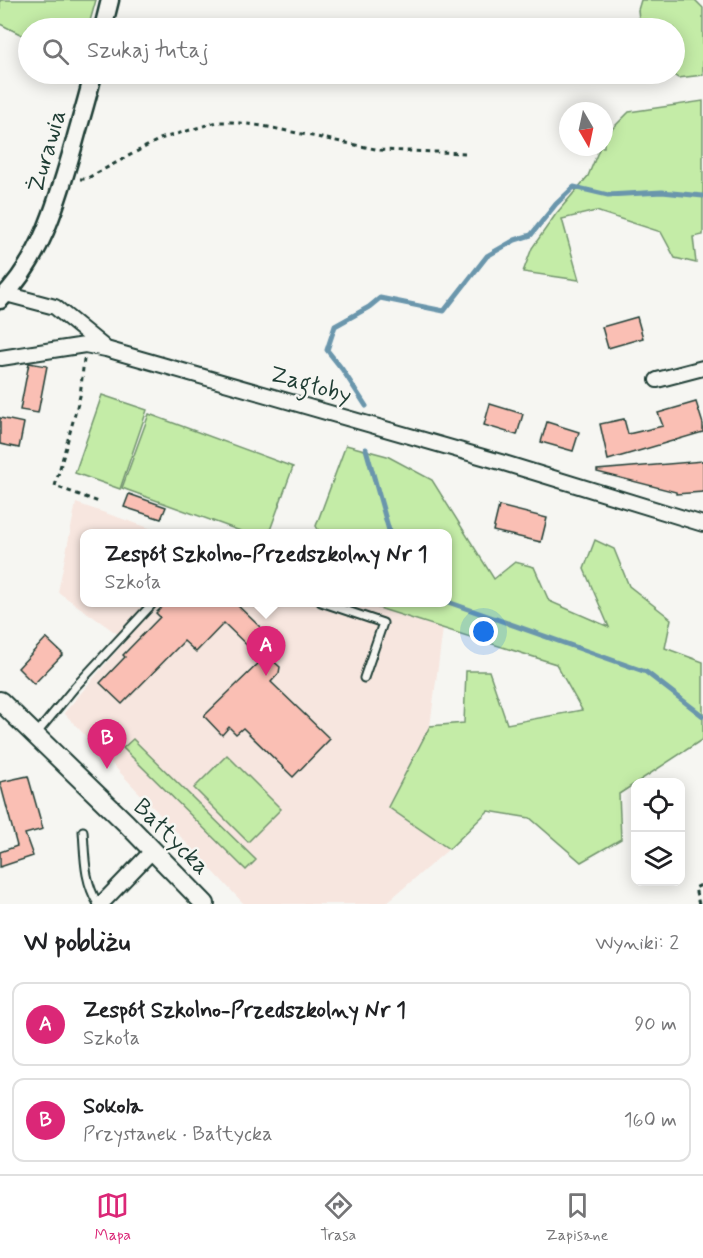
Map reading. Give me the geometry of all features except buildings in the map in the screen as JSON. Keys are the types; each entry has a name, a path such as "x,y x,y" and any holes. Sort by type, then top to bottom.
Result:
{"main road":[{"name":"Bałtycka","path":"0,701 126,823 205,904"}],"street":[{"path":"106,18 110,0"},
{"name":"Żurawia","path":"3,297 44,235 63,181 90,84"},
{"name":"Zagłoby","path":"3,297 55,307 106,348"},
{"name":"Zagłoby","path":"1,358 85,345 106,348 504,463 703,524"},
{"path":"657,380 703,368"},
{"path":"100,904 152,851"}],"lane":[{"path":"35,735 75,687 150,607"},
{"path":"334,607 384,623 364,678"},
{"path":"83,831 89,890 100,904"}],"path":[{"path":"63,181 86,179 160,139 218,122 262,126 380,150 465,153"},
{"path":"85,345 80,396 55,486 99,502"},
{"path":"699,904 695,888 703,884"}],"shaded area":[{"path":"76,503 152,529 80,529 80,607 375,607 443,629 430,726 388,807 449,849 385,904 244,904 64,713 126,640 58,592"}],"green space":[{"path":"0,0 96,0 91,18 18,18 18,33 0,24"},
{"path":"641,0 695,0 703,8 703,75 685,77 685,18 639,18 638,10"},
{"path":"703,101 703,235 693,237 696,263 675,258 661,232 596,211 562,219 579,280 523,272 532,248 556,214 588,176 596,156 613,156 613,128 629,112"},
{"path":"102,395 147,410 120,489 75,473"},
{"path":"149,414 293,467 270,529 235,529 122,488"},
{"path":"346,445 387,456 432,480 494,579 515,562 534,567 549,601 609,627 584,569 595,540 614,549 629,586 671,619 665,648 703,662 703,739 643,778 631,778 631,786 619,794 621,839 581,862 530,818 488,811 449,849 388,807 430,726 464,723 466,671 489,671 507,724 582,710 556,664 376,607 452,607 452,529 318,529 316,526"},
{"path":"133,739 256,860 246,870 123,748"},
{"path":"227,755 281,809 248,842 194,788"}],"waterway":[{"path":"366,406 327,350 335,326 369,307 380,298 444,311 487,256 515,240 531,235 556,204 574,187 608,195 662,192 703,196"},
{"path":"366,449 389,529"},
{"path":"452,603 646,672 703,716"}],"place":[{"name":"Zespół Szkolno-Przedszkolny Nr 1","path":"266,676"},
{"name":"Sokola","path":"107,769"}]}
